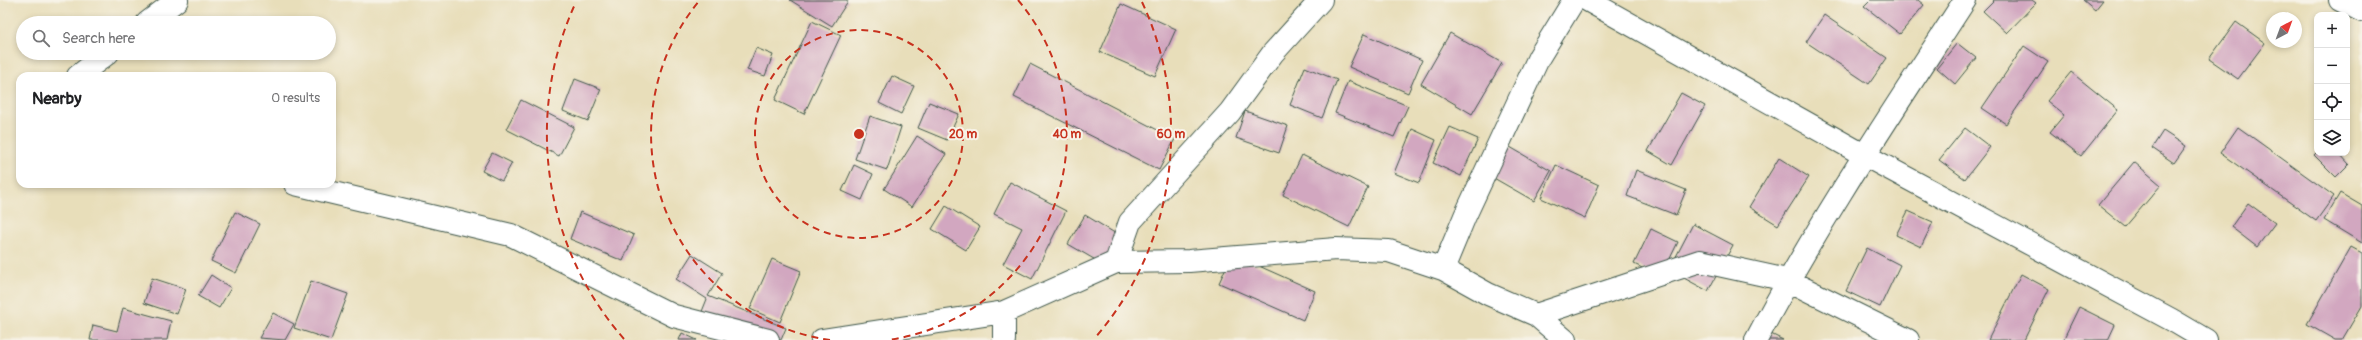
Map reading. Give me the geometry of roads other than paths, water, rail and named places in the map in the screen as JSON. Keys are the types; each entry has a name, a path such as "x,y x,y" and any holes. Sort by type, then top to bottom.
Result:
{"street":[{"path":"156,16 176,0"},
{"path":"1116,262 1130,222 1230,112 1273,53 1321,0"},
{"path":"1443,270 1465,216 1539,57 1574,0"},
{"path":"1587,0 1864,155 2172,320 2206,340"},
{"path":"1756,340 1788,280 1864,155 1965,0"},
{"path":"2340,0 2362,11"},
{"path":"83,72 99,60"},
{"path":"312,188 511,235 674,316 768,340"},
{"path":"822,340 1004,312 1116,262 1189,261 1336,249 1389,251 1443,270 1488,294 1536,315 1565,340"},
{"path":"1536,315 1700,261 1788,280 1908,340"},
{"path":"1004,312 1004,340"}]}
